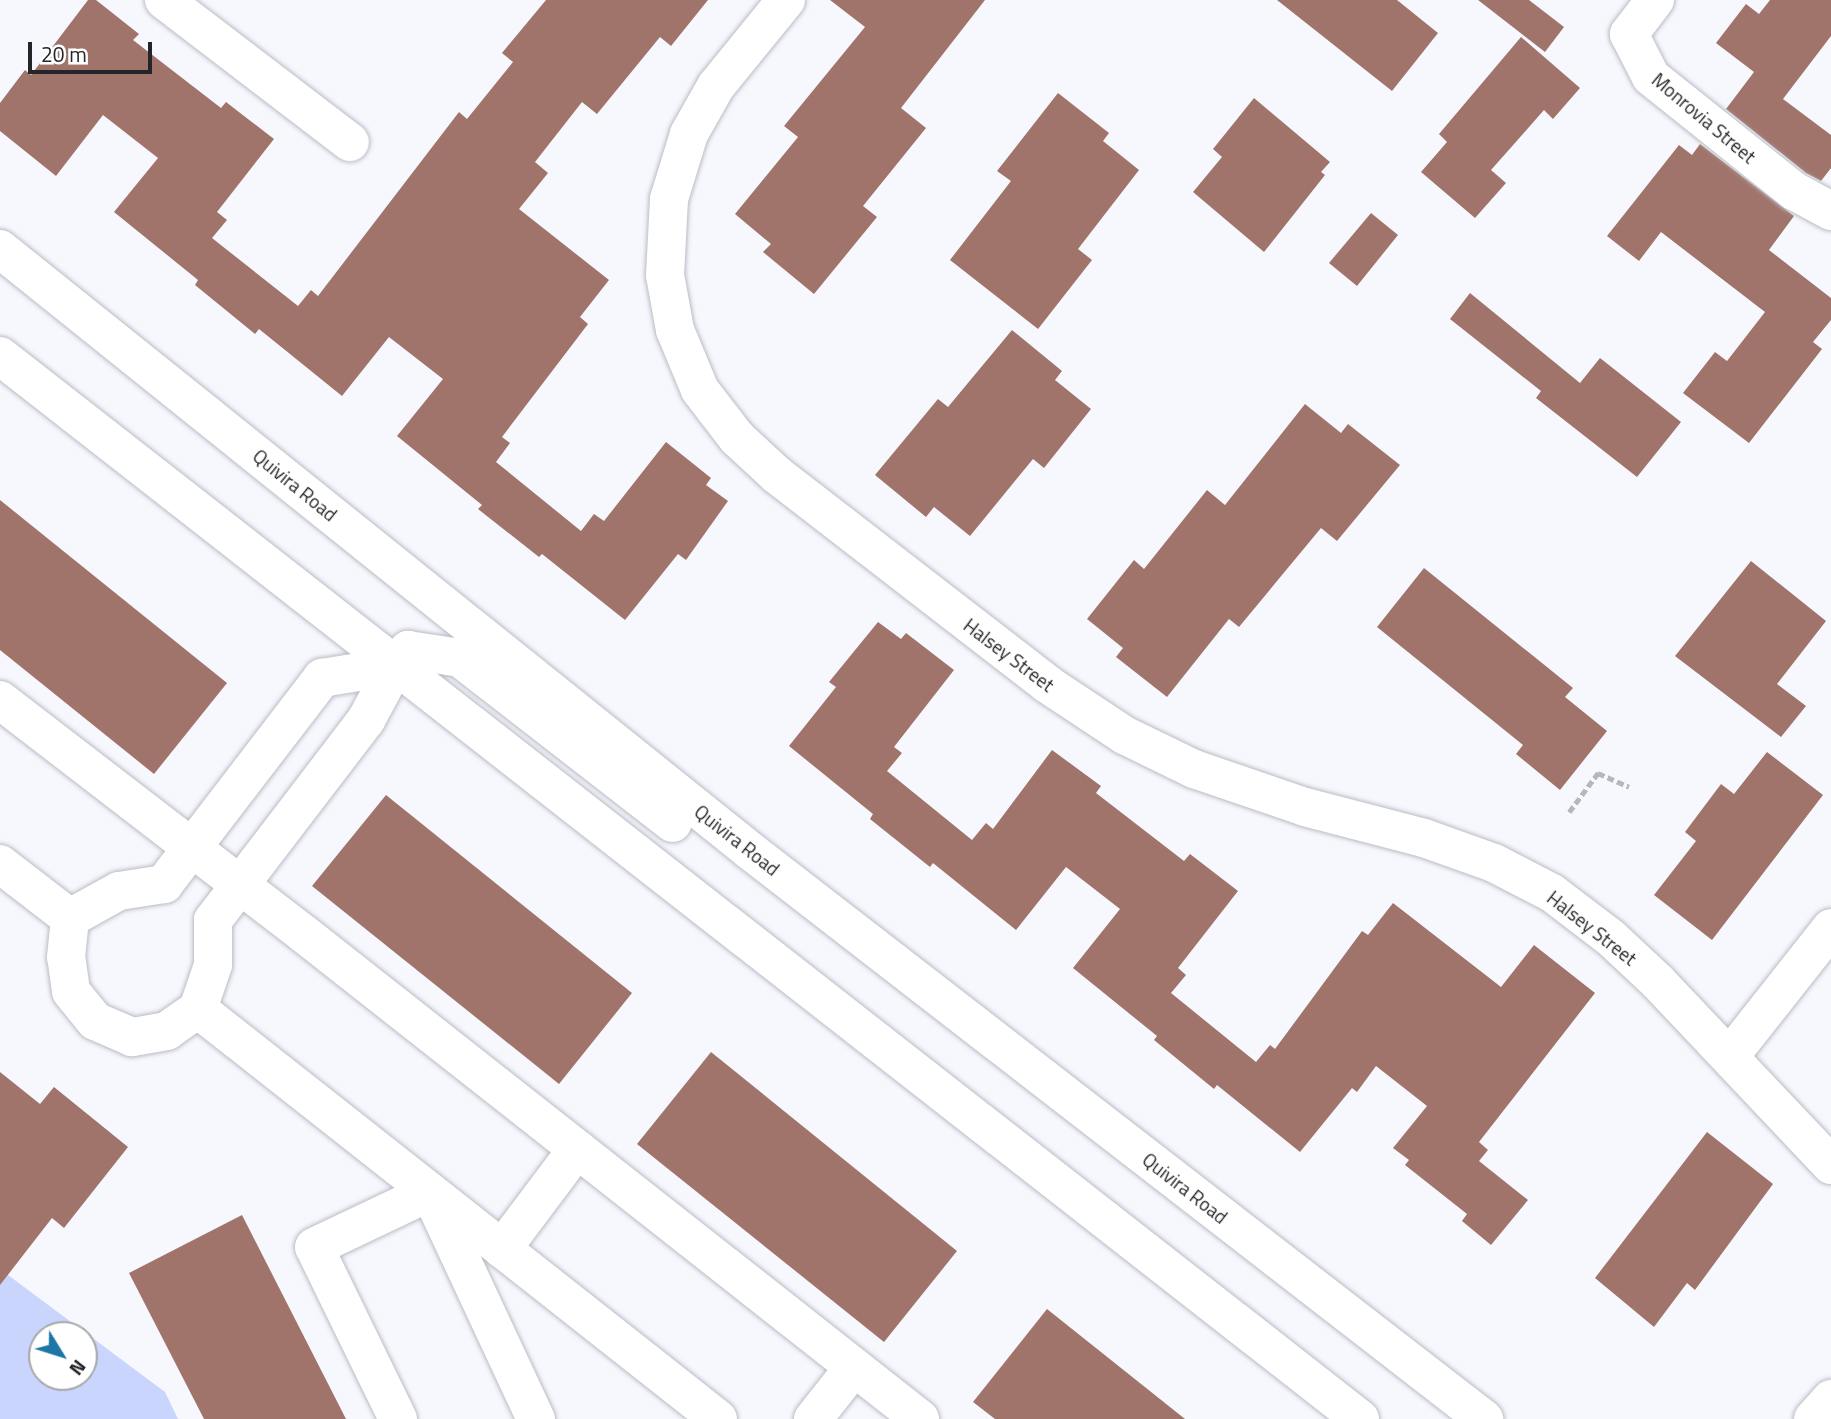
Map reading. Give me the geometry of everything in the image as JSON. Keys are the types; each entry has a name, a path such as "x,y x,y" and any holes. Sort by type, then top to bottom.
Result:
{"street":[{"path":"164,0 351,142"},
{"name":"Halsey Street","path":"786,0 716,86 689,134 669,198 665,275 675,330 700,390 737,438 777,475 1047,684 1124,735 1194,769 1305,807 1424,838 1494,863 1541,887 1611,938 1730,1056 1831,1165"},
{"name":"Monrovia Street","path":"1655,0 1629,34 1651,77 1794,191 1831,211"},
{"name":"Quivira Road","path":"0,248 749,850 1484,1419"},
{"path":"0,356 1360,1419"},
{"path":"70,918 66,957 71,991 95,1021 132,1037 167,1031 198,1009 213,965 214,920 366,720 395,666 408,650 460,658 721,860 749,850"},
{"path":"70,918 119,891 164,884 321,678 395,666"},
{"path":"0,700 241,885 920,1419"},
{"path":"0,864 70,918"},
{"path":"1730,1056 1831,928"},
{"path":"198,1009 718,1419"},
{"path":"502,1249 577,1149"},
{"path":"398,1419 314,1247 430,1192"},
{"path":"430,1192 536,1419"},
{"path":"813,1419 854,1367"},
{"path":"1813,1419 1831,1399"}],"path":[{"path":"1569,813 1598,773 1629,787"}],"shaded area":[{"path":"0,1269 70,1321 28,1321 28,1391 98,1391 98,1342 165,1392 178,1419 0,1419"}],"building":[{"path":"88,0 96,0 139,34 133,40 221,108 226,102 274,139 217,212 227,220 212,238 298,306 311,290 318,296 459,112 467,119 513,62 502,53 546,0 708,0 671,46 660,37 597,114 582,102 535,162 548,173 519,209 609,280 580,317 588,324 502,437 510,443 496,462 581,531 594,514 604,521 666,442 711,478 706,485 728,501 686,560 678,554 625,620 542,554 539,557 478,509 482,505 397,436 443,379 389,337 342,396 259,329 255,334 195,285 198,280 114,212 158,158 103,115 56,176 0,131 0,103 25,70 31,75"},
{"path":"830,0 985,0 901,108 926,128 863,206 877,217 814,294 763,252 771,244 735,214 798,137 784,126 865,27"},
{"path":"1277,0 1397,0 1438,33 1392,91"},
{"path":"1478,0 1529,0 1564,27 1545,52"},
{"path":"1770,0 1831,0 1831,36 1783,99 1831,135 1831,168 1821,181 1806,173 1726,109 1754,72 1716,43 1746,4 1759,14"},
{"path":"1521,37 1580,88 1553,119 1544,110 1491,170 1506,183 1475,218 1421,172 1447,142 1439,134"},
{"path":"1058,93 1109,133 1103,141 1139,170 1078,249 1092,260 1038,329 950,260 1011,181 997,171"},
{"path":"1254,98 1330,162 1321,172 1325,175 1264,252 1193,192 1222,157 1213,149"},
{"path":"1700,144 1794,216 1769,250 1831,298 1831,320 1813,342 1822,349 1749,443 1683,393 1715,352 1727,361 1765,312 1661,232 1639,261 1607,236 1679,145 1692,155"},
{"path":"1371,213 1398,235 1357,286 1329,263"},
{"path":"1470,293 1580,383 1600,358 1681,422 1637,477 1536,398 1541,391 1450,319"},
{"path":"1012,330 1062,371 1055,380 1091,409 1044,468 1033,459 970,536 934,507 926,517 875,475 938,399 948,407"},
{"path":"1305,404 1341,433 1348,424 1400,465 1337,541 1321,528 1239,627 1229,619 1167,697 1116,657 1123,648 1087,619 1134,560 1144,569 1207,490 1225,505"},
{"path":"0,500 227,683 154,774 0,650"},
{"path":"1751,561 1826,621 1777,684 1806,706 1781,737 1675,656"},
{"path":"1424,568 1573,688 1565,697 1607,731 1560,790 1516,754 1523,745 1377,627"},
{"path":"878,622 901,639 906,633 954,670 894,747 902,753 887,771 972,840 986,823 993,829 1052,750 1101,786 1096,793 1184,861 1190,854 1238,891 1178,968 1186,975 1171,993 1256,1062 1270,1045 1275,1049 1362,931 1368,935 1393,903 1501,987 1534,945 1595,993 1479,1142 1488,1150 1479,1161 1528,1200 1491,1245 1462,1221 1467,1214 1405,1165 1409,1160 1393,1148 1427,1106 1376,1066 1357,1092 1352,1088 1300,1152 1217,1085 1214,1089 1154,1040 1157,1036 1073,968 1120,909 1066,867 1016,930 933,863 930,867 870,819 873,814 789,746 836,687 829,682"},
{"path":"1767,752 1823,795 1712,940 1654,895 1696,841 1685,832 1721,784 1734,794"},
{"path":"386,795 632,993 559,1084 312,886"},
{"path":"711,1052 957,1251 884,1342 637,1144"},
{"path":"0,1072 40,1104 54,1087 128,1147 64,1228 52,1218 0,1285"},
{"path":"1707,1132 1773,1184 1695,1290 1687,1283 1654,1327 1595,1278"},
{"path":"242,1215 346,1419 204,1419 129,1273"},
{"path":"1047,1309 1185,1419 995,1419 973,1402"}]}
